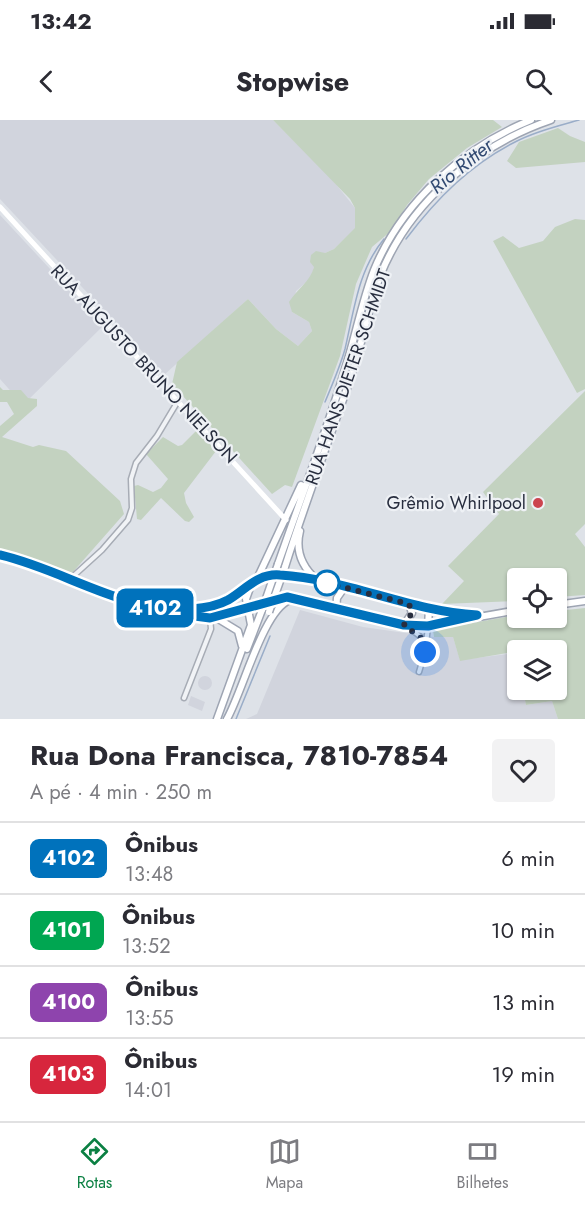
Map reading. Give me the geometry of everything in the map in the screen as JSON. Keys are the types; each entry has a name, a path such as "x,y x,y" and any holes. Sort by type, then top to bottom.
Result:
{"main road":[{"name":"RUA HANS DIETER SCHMIDT","path":"281,566 313,458 346,367 371,279 395,232 416,204 448,170 491,140 531,120"},
{"name":"RUA HANS DIETER SCHMIDT","path":"281,566 354,370 376,289 388,258 424,206 466,166 508,138 550,120"},
{"name":"RUA AUGUSTO BRUNO NIELSON","path":"0,207 286,520"},
{"path":"219,719 251,625 246,599 286,520 313,458"},
{"path":"317,581 302,562 298,544 321,461"},
{"path":"274,505 285,508 293,505"},
{"path":"0,555 21,560 69,580 184,617 213,617 287,597 404,625 428,626 477,615 507,611"},
{"path":"227,719 281,566"},
{"path":"150,607 189,609 210,606 229,599 255,580 280,574 429,609 477,615"},
{"path":"336,610 337,598 344,588"},
{"path":"227,719 239,697 271,617 281,604 296,599"},
{"path":"567,603 585,601"},
{"path":"404,625 412,613 409,604"},
{"path":"210,606 213,617 238,632 242,638 242,653"},
{"path":"428,626 429,609"},
{"path":"219,719 265,611"}],"street":[{"path":"69,580 102,550 128,520 132,508 131,479 136,463 157,436 178,401"},
{"path":"184,698 211,629 213,617"},
{"path":"404,625 426,642"},
{"path":"419,672 428,626"}],"shaded area":[{"path":"0,120 273,120 331,178 355,208 355,229 334,249 325,253 314,267 311,278 296,291 292,312 309,322 312,331 298,346 276,329 248,299 164,375 0,199"},
{"path":"0,215 103,326 23,405 0,379"},
{"path":"300,610 363,627 434,637 453,637 460,660 507,654 507,700 525,700 526,705 552,701 558,719 246,719 257,714"},
{"path":"202,676 208,676 212,683 208,690 202,690 198,686 198,680"},
{"path":"191,696 205,702 202,711 188,705"}],"green space":[{"path":"273,120 493,120 502,127 467,148 429,179 407,205 391,231 372,247 356,284 340,356 292,487 285,485 272,494 172,384 177,362 248,299 276,329 298,346 312,331 309,322 292,312 289,302 312,272 314,267 310,262 311,255 316,251 325,253 334,249 355,228 355,208 350,199"},
{"path":"558,128 585,142 585,162 516,168 507,161 519,142"},
{"path":"575,219 585,220 585,389 577,393 493,241 503,236 519,248 543,241 555,227"},
{"path":"0,387 3,390 21,390 28,398 37,399 37,406 2,437 33,447 39,445 66,451 120,501 124,514 72,573 0,549 0,426 14,414 7,402 0,402"},
{"name":"Grêmio Whirlpool","path":"585,391 585,524 575,534 585,547 585,595 567,596 567,568 507,568 507,601 442,604 464,581 448,566 499,514 483,492"},
{"path":"197,430 216,451 184,493 186,503 194,517 189,522 185,521 161,498 141,520 137,519 134,486 138,485 153,492 161,488 168,479 146,454 163,437 178,446 182,445"},
{"path":"585,608 585,719 558,719 552,701 526,705 525,700 567,700 567,640 507,640 507,653 460,661 453,637 434,637 433,630 507,617 507,628 567,628 567,610"}],"waterway":[{"name":"Rio Ritter","path":"406,239 443,196 485,160 524,137 579,120"},
{"name":"Rio Ritter","path":"325,402 343,356 363,277 375,251 384,239"},
{"name":"Rio Ritter","path":"236,719 270,636"}],"bus line":[{"name":"4102","path":"0,555 21,560 104,593 150,607 189,609 210,606 229,599 256,579 280,574 435,611 477,615 428,626 404,625 287,597 232,614 210,618 184,617 164,612"}],"place":[{"name":"Grêmio Whirlpool","path":"538,503"}],"route":[{"path":"327,583 409,604 412,613 404,625 420,635 426,642 425,652"}]}
